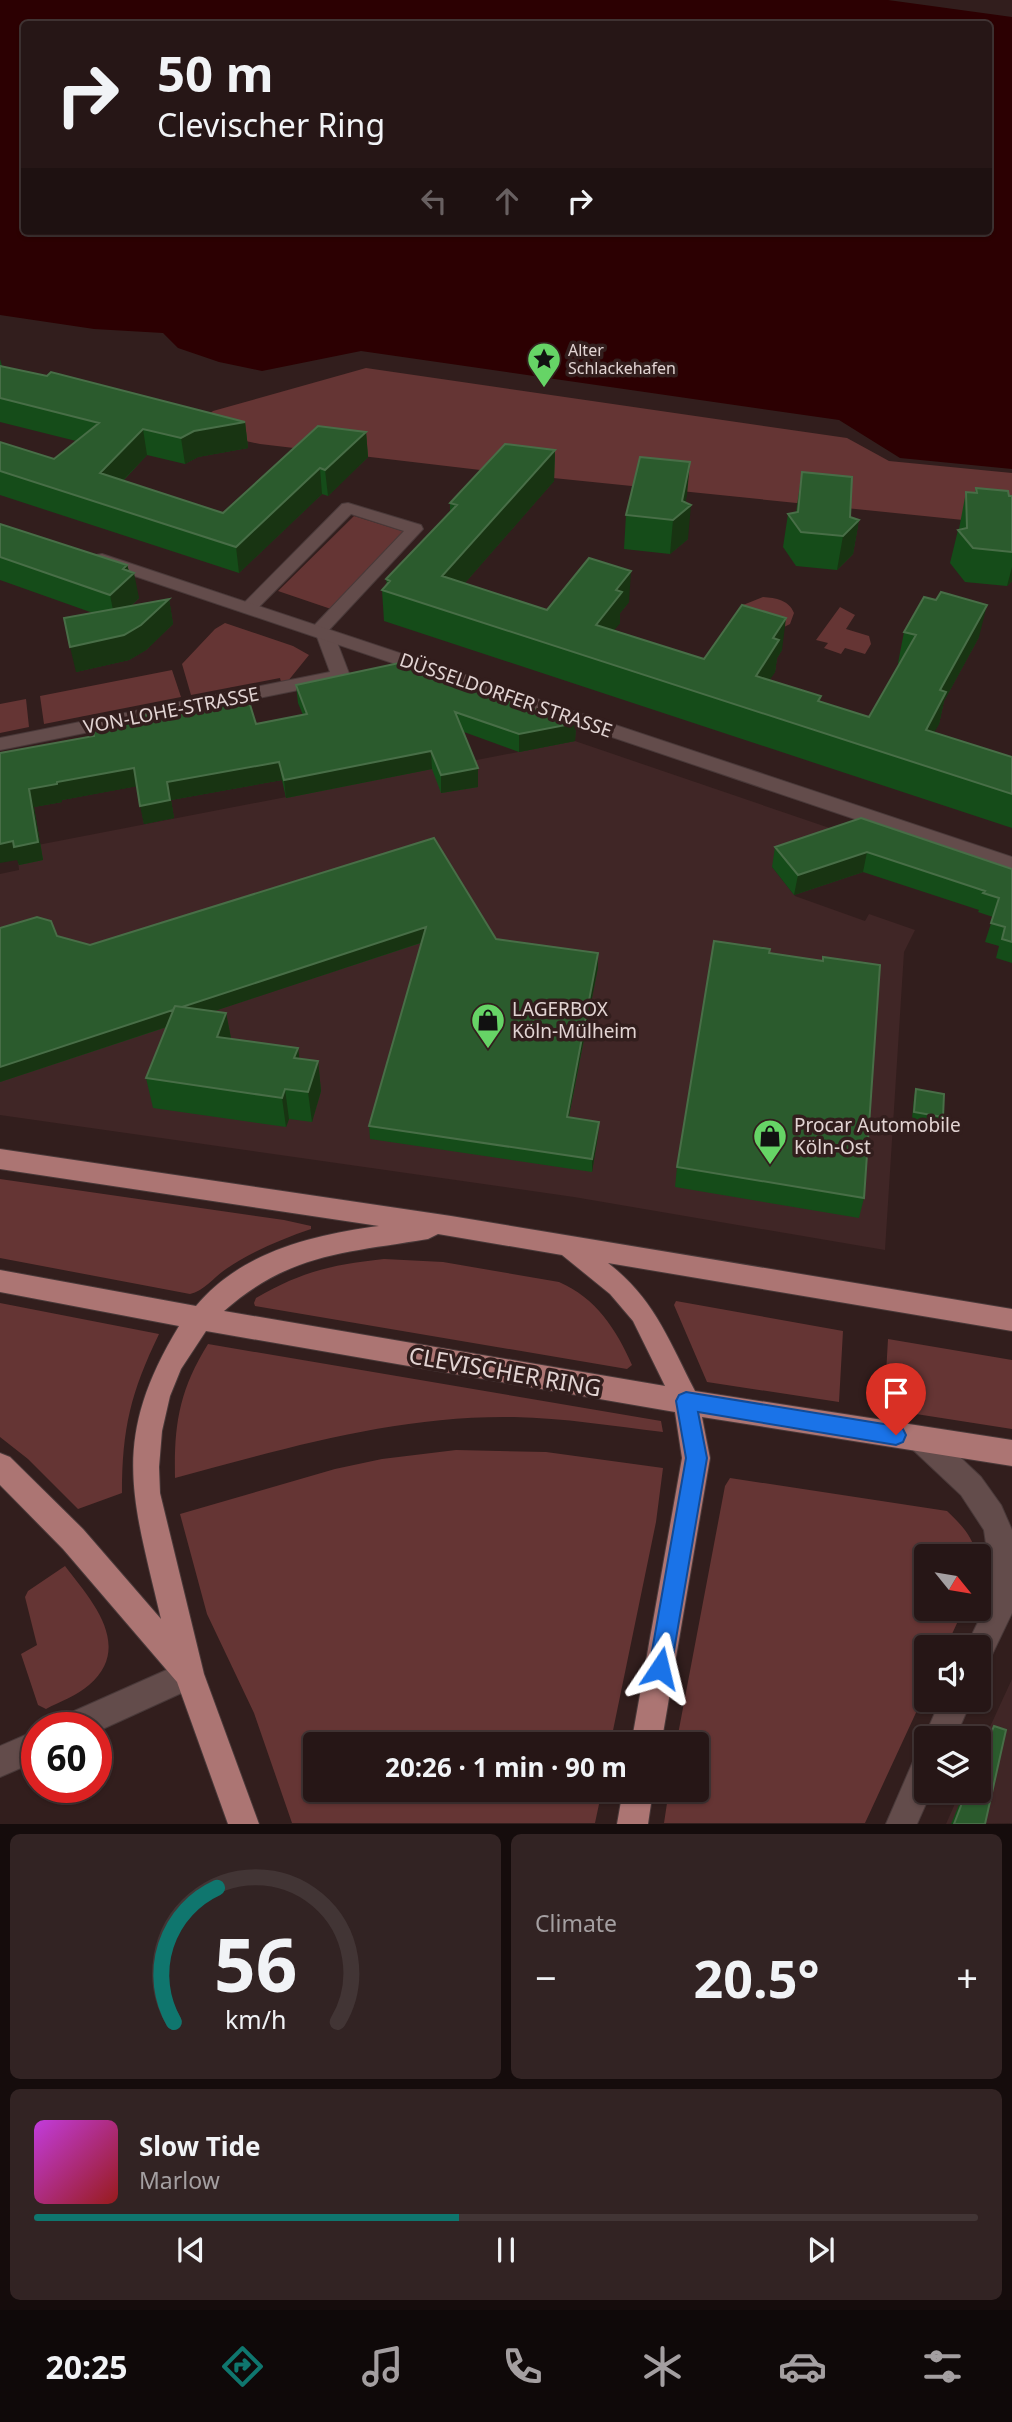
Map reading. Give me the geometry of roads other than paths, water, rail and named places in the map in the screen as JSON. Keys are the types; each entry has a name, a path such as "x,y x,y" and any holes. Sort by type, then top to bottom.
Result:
{"main road":[{"path":"0,1159 451,1226 1012,1320"},
{"path":"244,1824 189,1675 148,1504 145,1469 149,1420 156,1392 181,1340 198,1319 228,1291 245,1280 302,1252 451,1226"},
{"path":"566,1245 619,1286 642,1313 686,1401 696,1458 648,1732"},
{"name":"CLEVISCHER RING","path":"0,1282 198,1319 1012,1453"},
{"path":"0,1466 73,1539 189,1675"},
{"path":"632,1824 636,1802"}],"street":[{"path":"248,608 348,508 415,529 321,633 354,673"},
{"name":"DÜSSELDORFER STRASSE","path":"90,555 1012,866"},
{"name":"VON-LOHE-STRASSE","path":"0,744 407,662"},
{"path":"919,1439 951,1464 989,1511 1002,1546 1009,1587 986,1635"},
{"path":"107,1712 189,1675"},
{"path":"0,1762 21,1752"},
{"path":"901,1824 914,1795"}],"place":[{"name":"Alter Schlackehafen","path":"544,389"},
{"name":"LAGERBOX Köln-Mülheim","path":"488,1050"},
{"name":"Procar Automobile Köln-Ost","path":"770,1166"}]}
